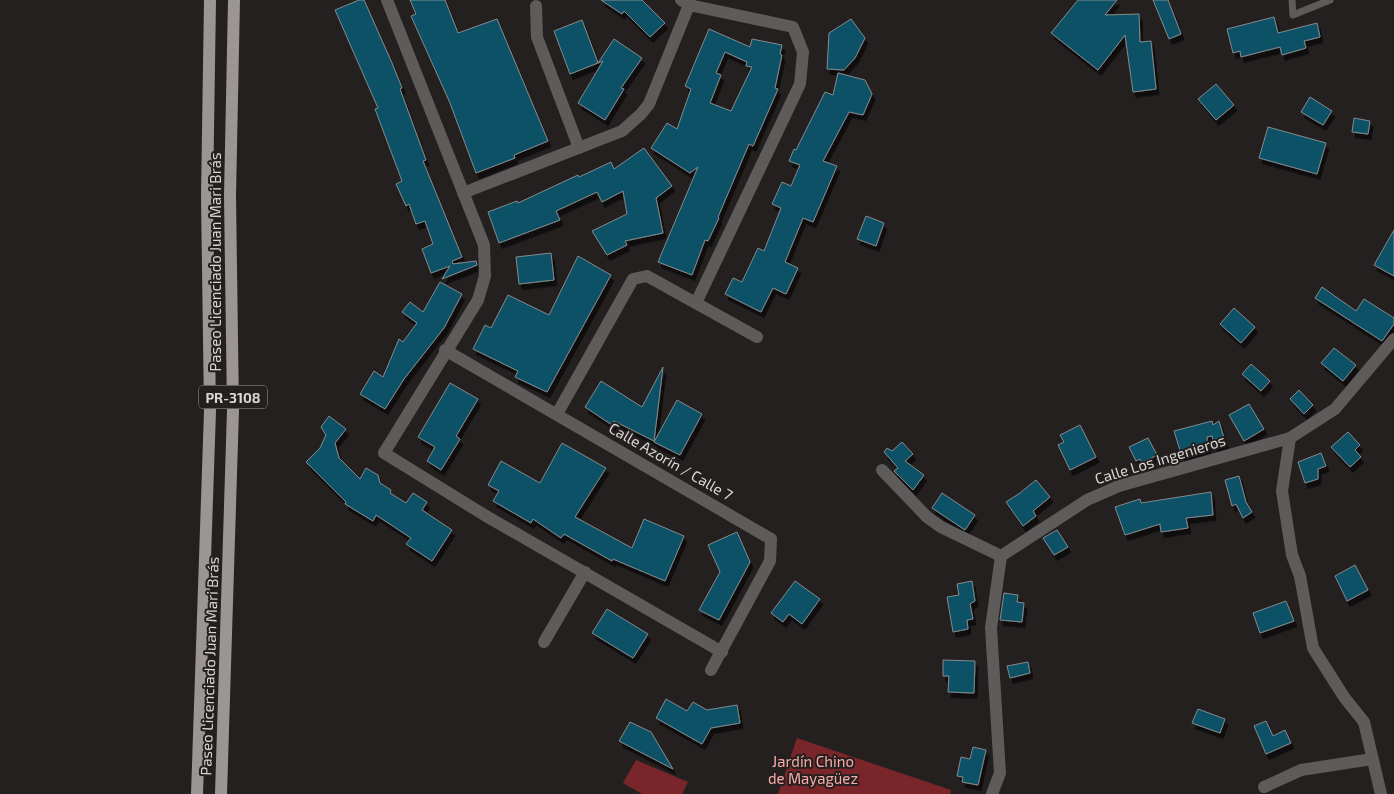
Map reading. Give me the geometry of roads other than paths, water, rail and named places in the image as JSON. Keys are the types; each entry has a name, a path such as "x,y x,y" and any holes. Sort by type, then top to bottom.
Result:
{"main road":[{"name":"Paseo Licenciado Juan Mari Brás","path":"197,794 209,420 207,197 210,0"},
{"name":"Paseo Licenciado Juan Mari Brás","path":"221,794 233,410 230,196 234,0"}],"street":[{"path":"387,0 484,245 485,276 478,300 445,350 384,453 486,516 722,652"},
{"path":"463,193 622,131 649,104 685,2 793,26 803,52 800,84 696,303"},
{"path":"536,6 537,37 579,148"},
{"path":"557,414 633,279 647,276 757,337"},
{"name":"Calle Los Ingenieros","path":"1001,556 1087,500 1119,486 1290,438 1335,409 1394,340"},
{"name":"Calle Azorín / Calle 7","path":"445,350 770,539 770,561 711,670"},
{"path":"1290,438 1282,491 1292,555 1300,576 1313,648 1344,696 1364,722 1381,794"},
{"path":"882,470 940,528 1001,556 991,628 1000,773 992,794"},
{"path":"544,642 585,572"},
{"path":"1264,787 1301,770 1372,759"}],"lane":[{"path":"1292,0 1293,15 1330,0"}],"park label":[{"name":"Jardín Chino de Mayagüez","path":"813,770"}]}
